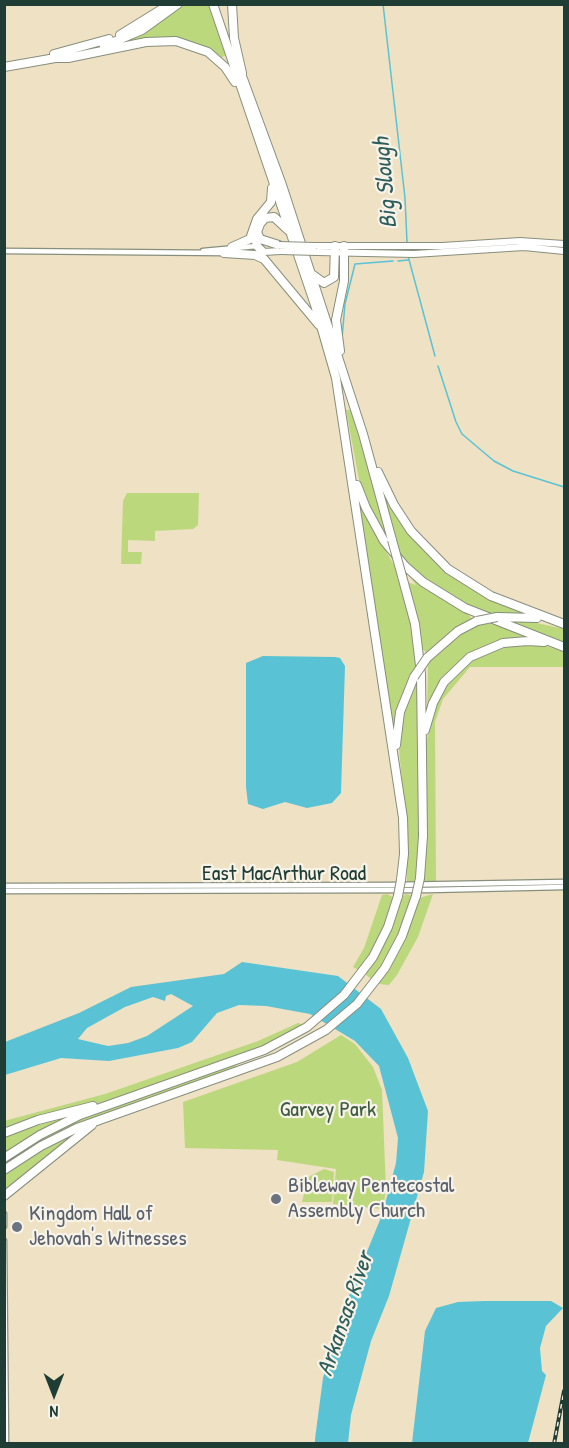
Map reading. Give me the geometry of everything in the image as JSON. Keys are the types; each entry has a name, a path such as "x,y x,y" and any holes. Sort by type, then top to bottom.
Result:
{"highway":[{"path":"4,62 70,51 106,40 136,27 170,4"},
{"path":"4,67 96,49 125,38 157,21 178,4"},
{"path":"5,1170 65,1133 277,1057 317,1036 346,1014 375,982 402,936 420,878 423,836 423,755 420,656 402,576 363,434 282,185 215,4"},
{"path":"215,4 242,94 328,347 351,466 399,791"},
{"path":"232,4 234,38 244,80"},
{"path":"57,58 68,58 156,40 183,42 208,52 218,60 242,94"},
{"path":"232,247 245,243 253,232 257,219 273,197 264,155"},
{"path":"280,248 266,243 258,236 260,224 265,218 279,219 293,239"},
{"path":"253,232 260,249"},
{"path":"308,266 316,279 329,282 334,277 335,249"},
{"path":"344,250 344,281 338,307 337,333 355,410"},
{"path":"224,253 255,255 264,259 319,325 328,347"},
{"path":"363,434 394,505 430,553 460,578 480,590 564,625"},
{"path":"351,466 366,508 384,541 423,582 465,608 564,647"},
{"path":"4,1158 61,1124 264,1050 307,1027 333,1006 362,973 382,940 398,896 404,843 396,733 400,712 414,677 428,658 448,638 477,621 497,617 524,616 564,625"},
{"path":"423,755 426,727 438,693 451,673 470,657 491,646 516,641 538,641 564,647"},
{"path":"4,1133 57,1114 132,1097"},
{"path":"4,1196 82,1131 127,1109"}],"main road":[{"path":"260,249 335,249 414,254 494,248 526,243 564,244"},
{"path":"344,250 400,246 522,244 564,251"}],"street":[{"path":"198,252 232,247 260,249"},
{"path":"4,251 224,253 260,249"},
{"name":"East MacArthur Road","path":"4,886 564,882"},
{"name":"East MacArthur Road","path":"4,891 416,890 564,887"},
{"path":"4,1214 4,1226"},
{"path":"4,1241 6,1443"}],"green space":[{"path":"183,5 211,5 227,55 220,58 190,43 125,44 128,40 157,24"},
{"path":"346,410 352,410 388,531 382,533 360,485"},
{"path":"380,485 411,535 443,569 475,591 525,614 489,616 435,588 400,558"},
{"path":"127,493 199,493 198,525 193,529 155,531 155,541 128,540 128,552 142,552 141,564 121,564 123,501"},
{"path":"360,505 399,574 411,619 418,666 394,737"},
{"path":"405,570 430,591 466,612 473,620 428,655 422,648 407,582 416,585"},
{"path":"514,618 564,629 564,645 513,624"},
{"path":"479,623 499,625 536,640 521,639 459,664 427,716 428,661 451,639"},
{"path":"519,644 543,645 564,652 564,667 470,667 443,699 435,722 436,881 423,881 426,743 434,707 457,671 477,656 498,648"},
{"path":"415,680 420,690 421,845 417,883 407,883 406,820 398,740 404,705"},
{"path":"387,894 393,897 381,937 360,971 353,967 364,948 382,895"},
{"path":"406,894 413,896 399,938 374,981 365,974 382,946 400,898"},
{"path":"433,894 418,937 397,975 389,985 378,984 403,943 419,898"},
{"path":"298,1023 305,1025 275,1043 125,1097 71,1109 5,1131 4,1121 105,1094 258,1041"},
{"name":"Garvey Park","path":"341,1035 355,1044 373,1067 382,1090 386,1189 383,1209 333,1204 336,1169 277,1160 278,1150 185,1148 183,1102 297,1062"},
{"path":"235,1064 238,1068 128,1107 5,1168 4,1162 70,1123"},
{"path":"82,1111 5,1154 5,1136"},
{"path":"83,1129 6,1192 5,1175 39,1151"},
{"path":"324,1169 334,1172 332,1202 302,1202 308,1177"}],"water":[{"path":"263,656 335,657 340,658 345,666 341,793 332,803 307,808 285,802 263,809 248,804 246,663"},
{"name":"Arkansas River","path":"242,962 338,976 381,1009 408,1058 428,1111 424,1172 389,1296 371,1341 351,1415 348,1443 315,1443 315,1439 323,1378 341,1315 382,1215 396,1163 398,1138 379,1066 355,1041 310,1014 266,1006 239,1005 217,1013 192,1042 178,1048 109,1061 61,1058 5,1075 5,1042 79,1013 131,987 224,974","holes":["171,994 193,1006 147,1036 128,1043 108,1046 78,1039 87,1028 125,1007 153,997 165,1001 166,996"]},
{"path":"551,1301 563,1308 546,1326 540,1348 542,1371 546,1375 528,1443 412,1443 425,1331 436,1308 458,1302"}],"waterway":[{"name":"Big Slough","path":"383,4 405,198 407,242"},
{"name":"Big Slough","path":"408,256 435,356"},
{"path":"398,261 408,260"},
{"path":"342,338 345,304 355,264 393,261"},
{"name":"Big Slough","path":"438,366 462,434 494,461 513,471 564,487"}],"railway":[{"path":"554,1444 564,1391"}],"place":[{"name":"Bibleway Pentecostal Assembly Church","path":"276,1199"},
{"name":"Kingdom Hall of Jehovah's Witnesses","path":"17,1227"}]}
